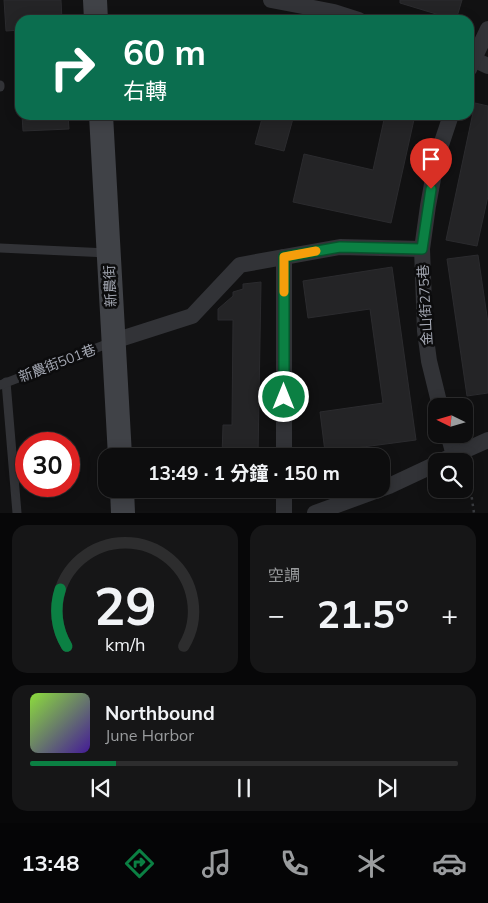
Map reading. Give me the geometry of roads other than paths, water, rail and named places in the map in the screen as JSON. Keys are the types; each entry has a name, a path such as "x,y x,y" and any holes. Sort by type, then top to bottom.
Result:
{"street":[{"path":"95,0 96,15"},
{"path":"271,0 343,15"},
{"path":"475,63 488,29"},
{"name":"新農街","path":"101,120 120,448"},
{"name":"金山街275巷","path":"438,398 429,361 425,331 422,249 437,156 449,120"},
{"path":"114,341 192,316 240,265 340,247 422,249"},
{"path":"284,257 284,448"},
{"path":"460,453 488,440"},
{"path":"315,513 389,486 428,468"},
{"path":"122,498 123,513"},
{"path":"284,498 284,513"}],"lane":[{"path":"0,248 108,253"},
{"name":"新農街501巷","path":"3,383 114,341"},
{"path":"3,383 17,513"}]}
